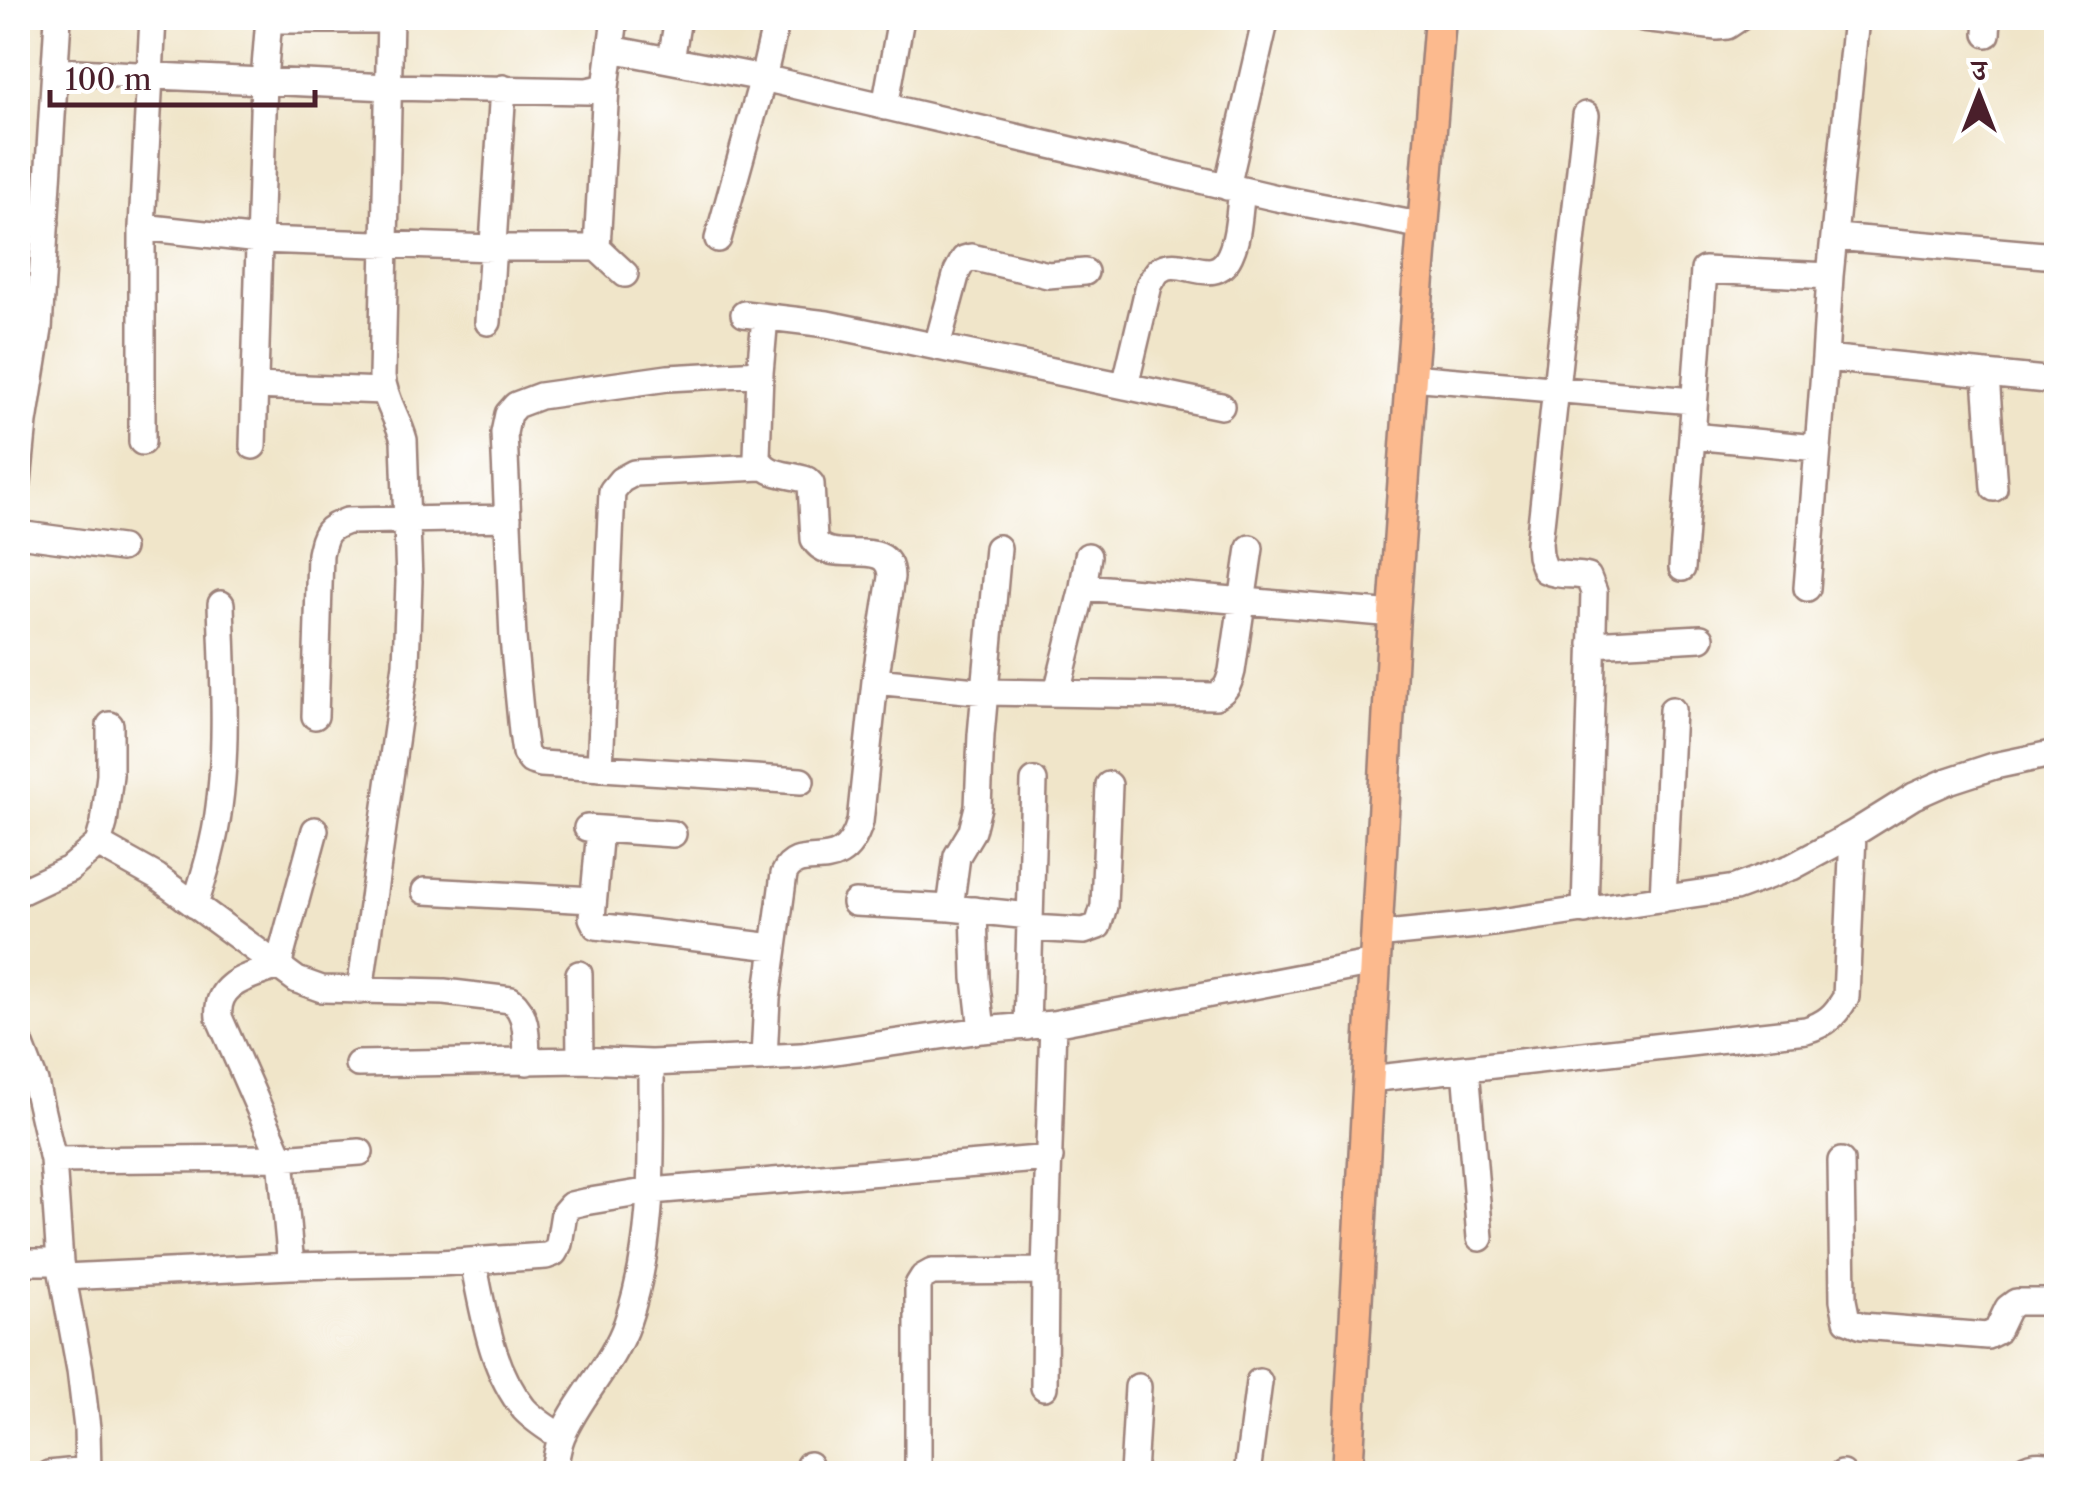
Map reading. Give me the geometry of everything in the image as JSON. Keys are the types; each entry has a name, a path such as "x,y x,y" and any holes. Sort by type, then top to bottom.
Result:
{"main road":[{"path":"1347,1474 1394,614 1440,18"}],"street":[{"path":"18,482 21,422 39,329 58,18"},
{"path":"142,442 142,227 153,18"},
{"path":"253,446 269,19 390,18 383,392 404,440 409,581 406,664 360,991"},
{"path":"597,248 606,87 615,18"},
{"path":"672,60 678,18"},
{"path":"718,239 777,18"},
{"path":"885,107 901,18"},
{"path":"1125,386 1149,285 1157,272 1170,266 1211,272 1221,268 1234,245 1235,189 1266,18"},
{"path":"1643,18 1718,27 1738,18"},
{"path":"1808,588 1830,276 1856,18"},
{"path":"611,49 763,78 1235,189 1424,226"},
{"path":"55,71 388,87 606,87"},
{"path":"488,322 503,88"},
{"path":"1585,911 1594,592 1588,577 1545,570 1540,556 1540,531 1586,115"},
{"path":"18,223 46,222"},
{"path":"142,227 259,240 597,248 625,274"},
{"path":"1836,237 2056,256"},
{"path":"937,346 964,259 971,257 1048,275 1085,272"},
{"path":"1682,568 1704,270 1830,276"},
{"path":"762,467 758,456 760,373 755,316 827,324 1221,406"},
{"path":"1825,358 2056,381"},
{"path":"760,373 668,378 540,396 516,405 508,414 504,433 513,638 525,753 532,761 801,782"},
{"path":"1986,376 1994,488"},
{"path":"1410,377 1693,401"},
{"path":"255,386 383,392"},
{"path":"1692,436 1816,448"},
{"path":"600,768 612,491 620,480 634,474 762,467 807,480 811,484 814,540 818,546 879,555 891,566 860,822 849,848 837,856 788,864 767,999 764,1058"},
{"path":"315,716 320,554 325,534 347,520 508,518"},
{"path":"18,534 122,548"},
{"path":"982,1030 957,856 972,831 978,807 998,548"},
{"path":"875,681 986,692 1215,696 1228,685 1232,670 1250,548"},
{"path":"1057,692 1088,556"},
{"path":"1083,587 1394,614"},
{"path":"195,905 220,807 221,604"},
{"path":"1592,644 1700,638"},
{"path":"1663,899 1672,710"},
{"path":"18,893 69,869 98,844 110,775 110,726"},
{"path":"358,1064 580,1060 651,1063 800,1056 982,1030 1040,1026 1486,924 1736,888 1792,867 1948,780 2056,753"},
{"path":"1034,782 1030,922 1050,1158 1044,1387"},
{"path":"855,903 962,909 1084,930 1098,926 1104,906 1109,785"},
{"path":"672,834 593,829 593,923 774,947"},
{"path":"278,966 314,830"},
{"path":"1369,1080 1823,1025 1836,1014 1846,997 1854,834"},
{"path":"98,844 157,878 298,980 322,989 444,992 511,1000 519,1006 524,1020 527,1062"},
{"path":"425,891 593,900"},
{"path":"278,966 240,981 223,992 218,1004 220,1018 281,1158 291,1266"},
{"path":"579,974 580,1060"},
{"path":"18,1038 35,1082 54,1160 62,1270 87,1428 88,1472 49,1474"},
{"path":"552,1474 562,1438 627,1324 648,1232 651,1063"},
{"path":"1466,1068 1480,1238"},
{"path":"54,1160 281,1158 360,1152"},
{"path":"18,1262 62,1270 473,1262 546,1256 554,1253 559,1244 564,1213 571,1205 650,1192 1050,1158"},
{"path":"1841,1161 1843,1300 1847,1320 1862,1326 1986,1336 1997,1331 2008,1308 2016,1302 2056,1302"},
{"path":"473,1262 490,1342 506,1381 526,1410 562,1438"},
{"path":"918,1474 918,1285 923,1276 932,1272 1045,1271"},
{"path":"1247,1474 1259,1382"},
{"path":"1133,1474 1138,1386"},
{"path":"2018,1474 2027,1466 2056,1466"}]}
